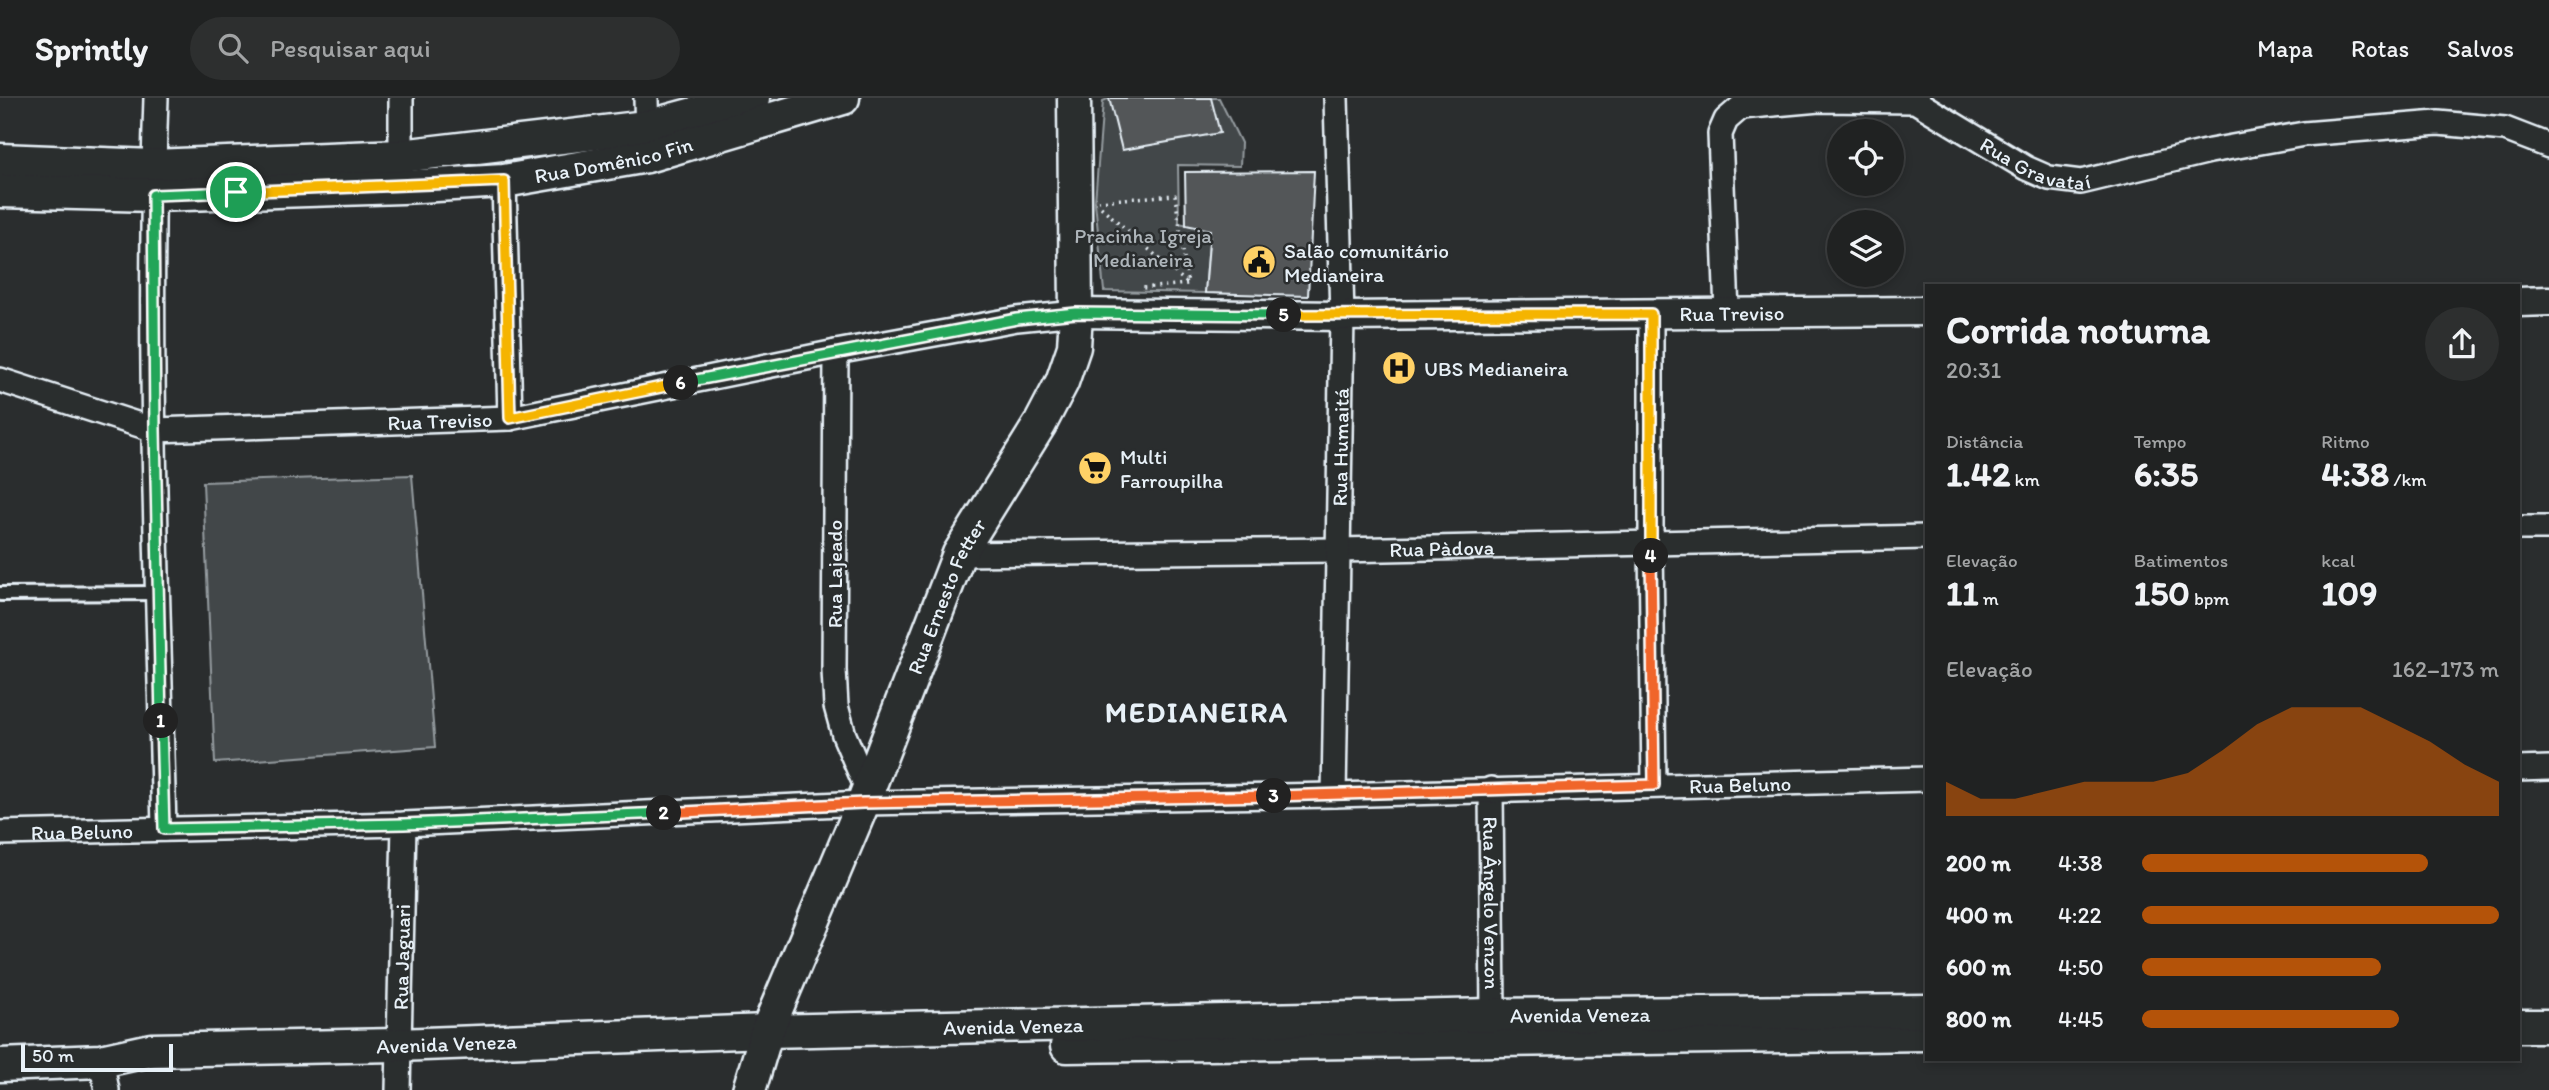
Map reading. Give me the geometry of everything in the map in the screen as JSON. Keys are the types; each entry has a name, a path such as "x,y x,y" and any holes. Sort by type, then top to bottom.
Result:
{"main road":[{"name":"Rua Domênico Fin","path":"0,191 153,180 401,172 504,181 647,127 752,98"},
{"name":"Rua Domênico Fin","path":"401,172 647,127 843,98"},
{"name":"Rua Ernesto Fetter","path":"749,1090 763,1041 866,797 959,554 1040,424 1062,382 1074,347 1074,98"},
{"name":"Rua Domênico Fin","path":"0,160 153,180"},
{"path":"2520,1005 2549,1004"},
{"name":"Avenida Veneza","path":"1733,1025 1925,1011"},
{"name":"Avenida Veneza","path":"0,1065 104,1076 398,1065 763,1041 1493,1015 1613,1026"},
{"name":"Avenida Veneza","path":"763,1041 1733,1025 1925,1034"},
{"path":"2520,1026 2549,1026"}],"street":[{"path":"156,98 153,180 155,430 164,829"},
{"path":"401,98 401,172"},
{"name":"Rua Humaitá","path":"1334,794 1342,316 1336,98"},
{"name":"Rua Gravataí","path":"1727,312 1720,134 1726,120 1741,107 1819,100 1915,100 2026,168 2049,178 2081,182 2210,151 2304,134 2438,123 2505,129 2549,146"},
{"path":"504,181 510,418"},
{"path":"2520,302 2549,301"},
{"name":"Rua Treviso","path":"0,380 155,430 510,418 836,352 1017,319 1076,313 1342,316 1925,311"},
{"path":"1651,314 1654,785"},
{"name":"Rua Lajeado","path":"836,352 836,706 866,797"},
{"path":"2520,528 2549,528"},
{"name":"Rua Pàdova","path":"959,554 1340,550 1925,537"},
{"path":"2520,769 2549,768"},
{"name":"Rua Beluno","path":"0,833 404,824 866,797 1334,794 1925,779"},
{"name":"Rua Ângelo Venzon","path":"1491,789 1493,1015"},
{"name":"Rua Jaguari","path":"398,1065 404,824"}],"lane":[{"path":"0,594 159,593"}],"path":[{"path":"1095,202 1175,195 1188,284"},
{"path":"1095,202 1096,215"},
{"path":"1095,202 1188,284"},
{"path":"1140,288 1188,284"}],"green space":[{"name":"Pracinha Igreja Medianeira","path":"1110,98 1219,98 1241,143 1240,166 1178,165 1179,223 1210,230 1205,293 1104,291 1095,202 1103,101"},
{"path":"412,475 435,747 215,763 203,482"}],"building":[{"path":"1109,98 1211,98 1220,133 1122,150"},
{"name":"Salão comunitário Medianeira","path":"1314,171 1308,296 1205,293 1210,230 1186,225 1185,172"}],"place":[{"name":"Salão comunitário Medianeira","path":"1259,262"},
{"name":"UBS Medianeira","path":"1399,368"},
{"name":"Multi Farroupilha","path":"1095,468"}],"district":[{"name":"MEDIANEIRA","path":"1197,712"}],"route":[{"path":"504,181 510,418 926,335 1017,319 1076,313 1342,316 1651,314 1654,785 863,803 404,824 164,829 153,195 236,192 504,181"}]}
